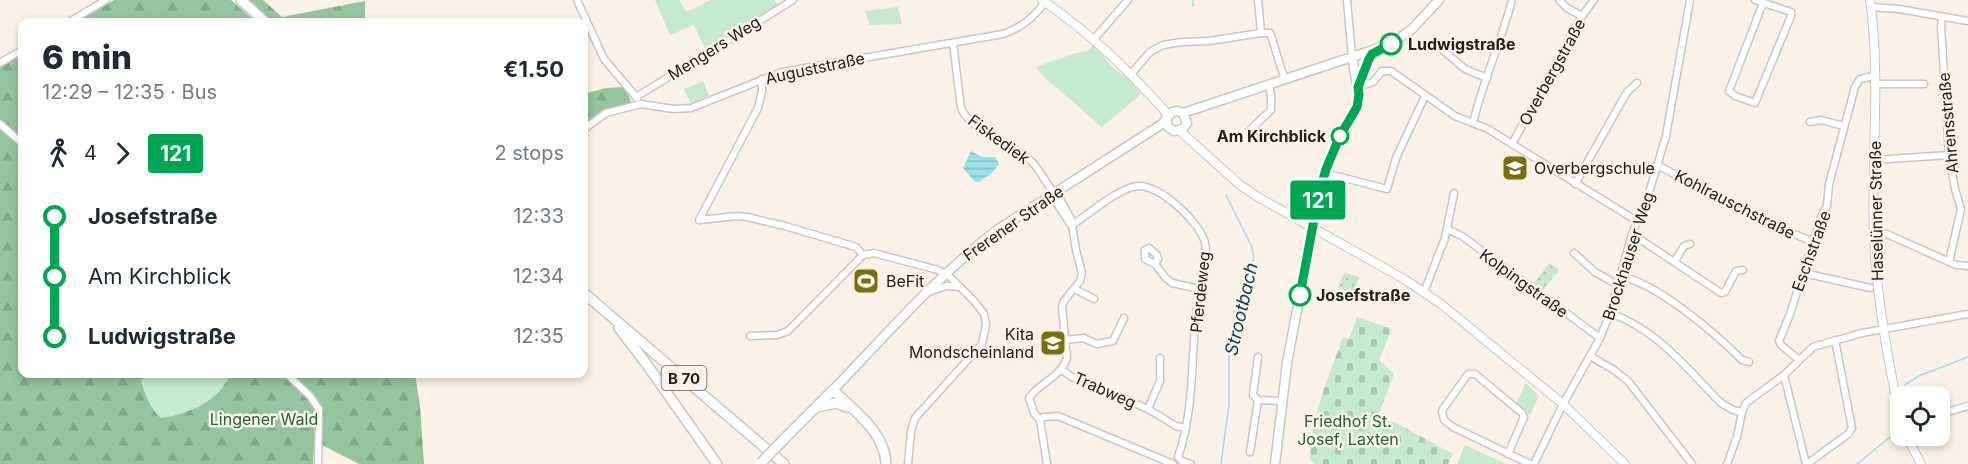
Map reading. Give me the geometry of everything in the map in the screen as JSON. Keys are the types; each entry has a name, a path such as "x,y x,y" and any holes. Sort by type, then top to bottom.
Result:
{"main road":[{"path":"241,0 261,18"},
{"name":"Frerener Straße","path":"833,390 926,293 971,250 997,230 1128,145 1162,124 1214,104 1384,47 1406,34 1439,0"},
{"path":"1358,87 1372,54 1384,47"},
{"path":"1275,464 1282,401 1325,173 1340,136 1357,107 1359,95 1352,57"},
{"name":"Frerener Straße","path":"1128,145 1169,128 1178,119"},
{"name":"B 70","path":"588,296 784,464"},
{"path":"606,312 645,362 717,464"},
{"path":"761,463 833,390 877,435 886,464"},
{"path":"815,408 828,404 842,404 852,410"}],"street":[{"path":"76,18 106,0"},
{"path":"577,0 585,18"},
{"name":"Mengers Weg","path":"636,97 793,0"},
{"path":"1094,39 1128,0"},
{"path":"1258,0 1261,33"},
{"path":"1347,0 1352,57"},
{"path":"1473,123 1512,0"},
{"path":"1559,0 1564,6 1582,16"},
{"name":"Overbergstraße","path":"1512,144 1582,16 1594,0"},
{"name":"Brockhauser Weg","path":"1532,464 1590,356 1610,313 1632,234 1648,196 1670,118 1678,59 1690,0"},
{"path":"1755,0 1791,12 1791,16 1757,102 1753,103 1729,91 1763,3"},
{"path":"1782,8 1785,0"},
{"path":"1044,1 1094,39 1132,74 1240,185 1424,292 1563,404 1624,464"},
{"name":"Auguststraße","path":"588,126 606,113 641,104 673,109 691,108 782,72 1003,34 1017,29 1033,18 1044,1"},
{"path":"1871,4 1968,21"},
{"name":"Haselünner Straße","path":"1871,4 1874,42 1876,273 1894,386"},
{"name":"Ahrensstraße","path":"1942,17 1949,155 1955,189 1964,203 1949,262"},
{"path":"588,24 604,59 641,104"},
{"path":"1132,74 1150,52 1163,45 1270,33 1285,80"},
{"name":"Fiskediek","path":"953,43 964,114 974,124 1032,162 1053,194"},
{"path":"1438,46 1465,69 1487,78"},
{"path":"0,63 18,52"},
{"path":"1358,87 1370,84 1382,71 1390,71 1455,117 1488,129 1637,221"},
{"name":"Eschstraße","path":"1799,360 1779,343 1821,217 1827,206 1829,184 1857,82 1863,77 1874,80"},
{"path":"762,79 758,108 699,220 737,216 747,218 856,247 863,255"},
{"path":"1874,80 1924,84"},
{"path":"1575,184 1623,100 1637,83"},
{"path":"1251,129 1271,110 1269,86"},
{"path":"1325,173 1387,189 1396,158 1425,96"},
{"path":"1810,122 1821,120 1844,126"},
{"path":"0,124 18,140"},
{"path":"1874,160 1949,155"},
{"name":"Kohlrauschstraße","path":"1657,165 1760,219 1813,242"},
{"name":"Pferdeweg","path":"1072,225 1118,193 1137,186 1150,188 1184,211 1203,235 1206,256 1200,289 1186,428 1176,462"},
{"path":"1424,292 1448,229 1454,193"},
{"path":"1047,464 1040,420 1034,413 1029,398 1062,370 1067,358 1062,307 1064,301 1075,289 1082,273 1071,219 1053,194"},
{"name":"Kolpingstraße","path":"1448,229 1599,338"},
{"path":"1874,232 1887,234 1960,266 1968,266"},
{"path":"1632,234 1723,294 1736,271 1743,270"},
{"path":"1675,261 1684,246 1690,244"},
{"path":"750,336 777,335 788,331 863,255 874,252 924,265 945,274 975,302 984,314 987,325 982,344 915,418 911,431 908,464"},
{"path":"1574,253 1595,272 1618,285"},
{"path":"1155,264 1172,283 1200,289"},
{"path":"1804,273 1870,288"},
{"path":"1620,276 1638,281 1709,328 1742,360 1749,362"},
{"path":"926,293 946,286 960,287"},
{"path":"1075,289 1094,299"},
{"path":"1610,313 1631,321 1655,337 1721,403 1733,410 1742,411"},
{"path":"1728,464 1746,403 1784,375 1813,347 1884,328 1968,314"},
{"path":"1065,340 1083,338 1097,344 1107,344 1113,341 1124,318"},
{"path":"1784,375 1807,464 1848,434 1852,428 1834,340"},
{"path":"1590,356 1628,381 1692,464"},
{"path":"1258,357 1252,395 1258,399 1282,401"},
{"name":"Trabweg","path":"1148,410 1160,381 1160,358"},
{"name":"Trabweg","path":"1062,370 1072,377 1148,410 1176,426 1186,428"},
{"path":"1508,454 1522,423 1524,417 1522,413 1475,374 1468,374 1443,409 1444,420 1508,454 1532,464"},
{"path":"291,378 319,409 318,464"},
{"path":"1250,452 1258,399"},
{"path":"1950,411 1968,406"},
{"path":"1040,420 1055,415 1176,462 1191,464"},
{"path":"1912,446 1921,464"}],"green space":[{"path":"114,0 231,0 251,18 83,18"},
{"path":"245,0 263,0 282,17 365,1 365,18 265,18"},
{"path":"655,0 679,0 686,12 711,0 775,0 778,6 706,51 694,25 670,35"},
{"path":"898,7 902,24 870,25 865,11"},
{"path":"1094,45 1112,67 1131,81 1141,94 1102,127 1043,76 1036,67 1087,51"},
{"name":"Lingener Wald","path":"18,50 18,378 144,378 141,380 146,395 151,406 161,418 200,406 217,394 228,378 416,378 424,464 359,464 322,445 314,448 313,464 0,464 0,61"},
{"path":"703,81 709,95 691,104 684,89"},
{"path":"626,87 631,103 605,110 588,122 588,93 606,88"},
{"path":"1549,263 1559,270 1543,290 1534,283"},
{"path":"1344,272 1359,277 1354,292 1338,289"},
{"name":"Friedhof St. Josef, Laxten","path":"1357,317 1392,329 1379,360 1394,374 1378,416 1400,425 1453,454 1448,464 1315,464 1310,460 1313,429 1321,397 1343,337 1349,339"},
{"path":"144,378 228,378 217,394 200,406 161,418 151,406 141,380"},
{"path":"1526,383 1539,396 1530,415 1516,404"},
{"path":"1465,445 1506,464 1457,464"}],"water":[{"path":"971,151 982,157 995,157 999,164 992,173 979,182 975,182 963,168"}],"waterway":[{"name":"Strootbach","path":"1193,0 1193,6"},
{"name":"Strootbach","path":"1221,464 1229,404 1229,357 1242,290 1254,258 1252,247 1226,195"},
{"path":"1904,386 1919,376 1968,357"},
{"path":"1857,464 1890,437"}],"bus line":[{"name":"121","path":"1300,295 1318,198 1326,169 1340,136 1357,107 1358,87 1365,66 1372,54 1391,44"}],"place":[{"name":"Ludwigstraße","path":"1391,44"},
{"name":"Am Kirchblick","path":"1340,136"},
{"name":"Overbergschule","path":"1515,168"},
{"name":"BeFit","path":"866,281"},
{"name":"Josefstraße","path":"1300,295"},
{"name":"Kita Mondscheinland","path":"1053,343"}]}
